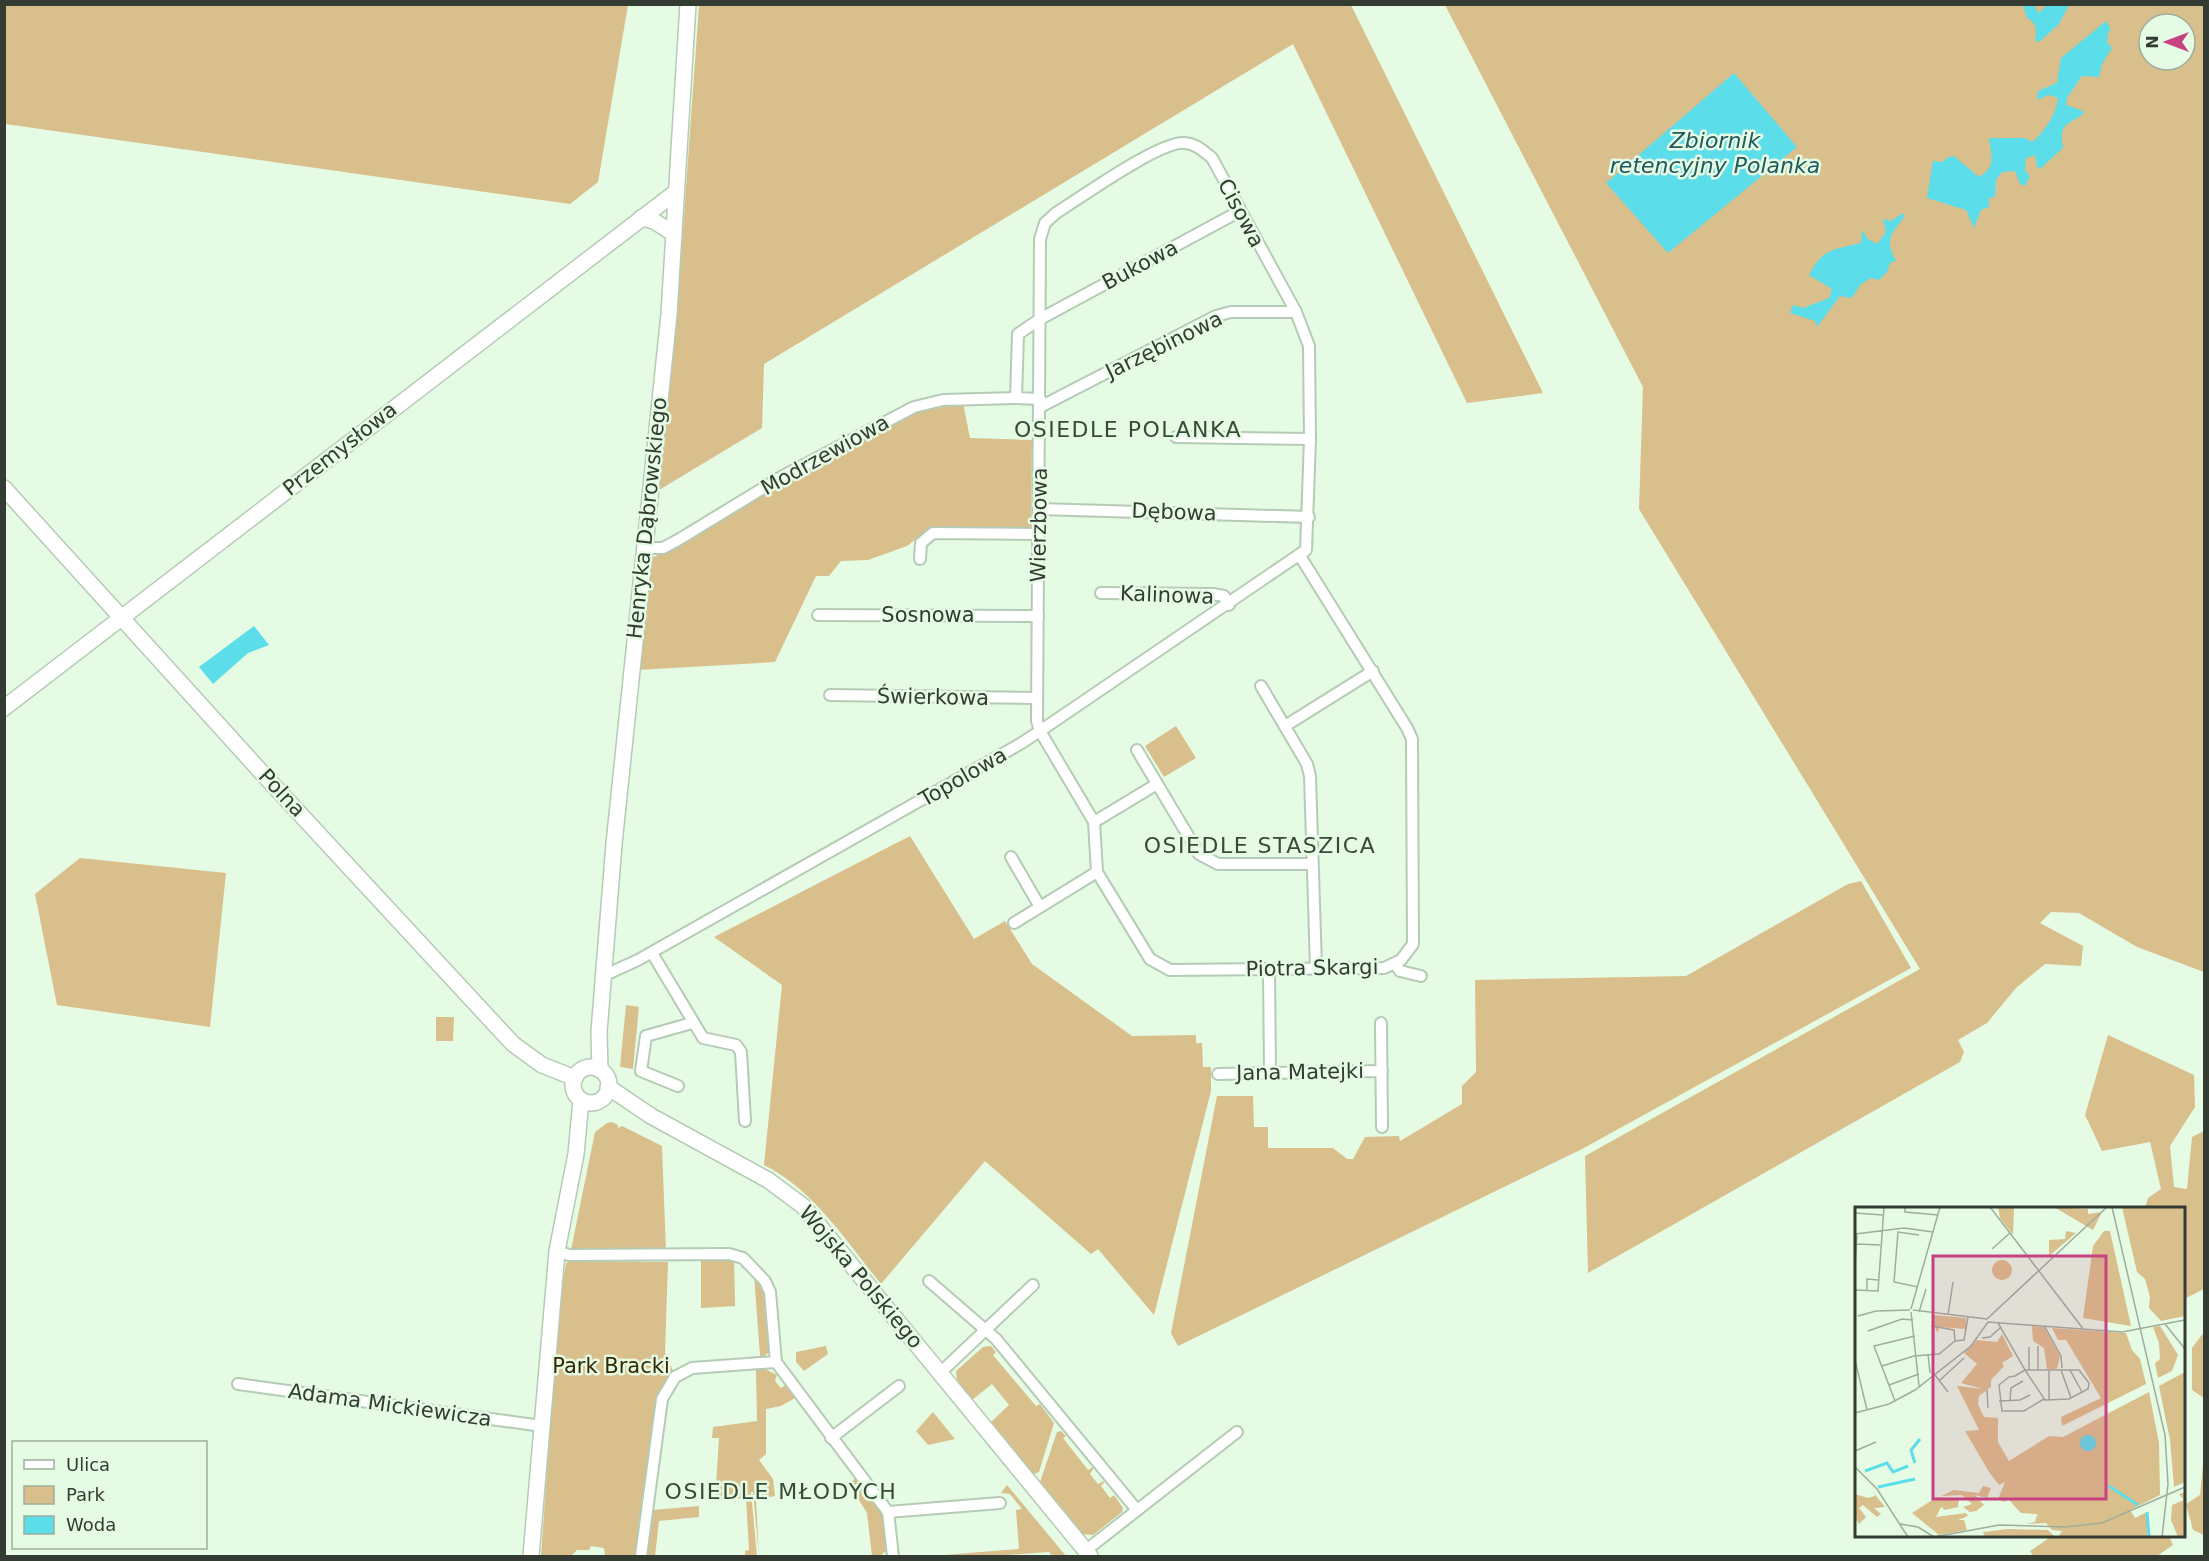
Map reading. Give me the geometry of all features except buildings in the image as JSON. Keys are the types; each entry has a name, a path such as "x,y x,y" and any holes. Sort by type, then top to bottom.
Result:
{"street":[{"name":"Henryka Dąbrowskiego","path":"594,1069 627,710 669,314 688,4"},
{"name":"Cisowa","path":"1040,319 1040,239 1045,223 1056,213 1158,149 1182,142 1197,145 1212,158 1296,312 1309,346 1309,517 1303,553"},
{"name":"Przemysłowa","path":"4,708 676,192"},
{"name":"Bukowa","path":"1016,398 1017,334 1040,319 1240,212"},
{"path":"641,218 654,221 674,234"},
{"name":"Jarzębinowa","path":"1040,403 1216,316 1232,312 1296,312"},
{"name":"Wierzbowa","path":"1040,319 1037,698 1040,731"},
{"name":"Modrzewiowa","path":"645,548 663,548 783,476 914,407 943,400 1016,398 1040,403"},
{"path":"1176,437 1310,439"},
{"name":"Polna","path":"4,488 513,1044 537,1062 575,1078"},
{"name":"Dębowa","path":"1039,509 1309,517"},
{"path":"920,559 921,543 933,533 1039,534"},
{"name":"Topolowa","path":"603,976 652,953 921,802 1040,731 1303,553"},
{"name":"Piotra Skargi","path":"1040,731 1094,822 1097,872 1150,958 1170,970 1384,968 1395,964 1406,954 1414,939 1412,739 1303,553"},
{"name":"Kalinowa","path":"1101,593 1213,594 1224,596 1229,605"},
{"name":"Sosnowa","path":"818,615 1038,616"},
{"path":"1285,726 1373,671"},
{"path":"1261,686 1307,764 1310,776 1316,968"},
{"name":"Świerkowa","path":"830,695 1037,698"},
{"path":"1137,750 1199,854 1218,864 1312,864"},
{"path":"1094,822 1156,784"},
{"path":"1011,857 1040,907"},
{"path":"1014,923 1097,872"},
{"path":"652,953 703,1038 736,1045 741,1052 745,1121"},
{"path":"1395,964 1400,971 1421,976"},
{"path":"1269,970 1270,1071"},
{"path":"678,1086 641,1071 646,1036 692,1023"},
{"path":"1381,1023 1382,1127"},
{"path":"531,1557 557,1251 576,1154 597,1097 607,1077 594,1069 575,1078 574,1090 597,1097"},
{"name":"Jana Matejki","path":"1218,1074 1270,1071 1382,1071"},
{"name":"Wojska Polskiego","path":"597,1097 651,1116 768,1180 803,1206 1087,1554 1137,1510 1237,1432"},
{"path":"557,1251 569,1256 729,1254 743,1258 756,1270 770,1292 776,1362 888,1512 893,1557"},
{"path":"929,1281 1000,1343 1137,1510"},
{"path":"940,1373 1033,1285"},
{"path":"641,1557 662,1399 675,1377 692,1368 776,1362"},
{"name":"Adama Mickiewicza","path":"238,1383 542,1426"},
{"path":"831,1438 899,1386"},
{"path":"888,1512 1000,1503"}],"green space":[{"path":"5,4 628,5 598,182 570,204 5,124"},
{"path":"699,5 1351,5 1543,393 1467,403 1293,44 764,364 762,428 659,490 677,315"},
{"path":"1445,5 2204,5 2204,972 2137,947 2079,913 2051,912 2040,923 2083,946 2081,966 2045,964 2016,988 1987,1023 1958,1040 1964,1052 1960,1062 1588,1273 1585,1156 1920,969 1639,509 1643,387"},
{"path":"951,403 963,403 970,438 1032,440 1031,529 931,527 907,546 868,560 841,561 829,576 816,576 775,662 637,670 651,558 663,553 787,477 912,413"},
{"path":"1176,726 1196,758 1164,777 1145,746"},
{"path":"910,836 974,939 1005,921 1032,964 1132,1036 1196,1035 1196,1043 1202,1043 1203,1067 1211,1067 1211,1091 1154,1315 1098,1249 1091,1254 985,1161 881,1284 814,1202 782,1176 764,1165 782,985 714,937"},
{"path":"80,858 226,873 210,1027 57,1005 35,894"},
{"path":"1861,881 1911,968 1582,1149 1178,1346 1171,1333 1217,1096 1253,1096 1254,1127 1268,1127 1268,1148 1333,1148 1347,1159 1353,1159 1365,1137 1399,1136 1400,1141 1462,1104 1462,1086 1476,1072 1475,980 1686,976 1848,884"},
{"path":"626,1005 639,1007 633,1069 620,1067"},
{"path":"436,1017 454,1017 453,1041 436,1041"},
{"path":"2108,1035 2194,1075 2195,1107 2170,1146 2174,1187 2187,1189 2192,1137 2204,1131 2204,1289 2185,1298 2185,1207 2145,1207 2148,1198 2161,1189 2150,1142 2102,1151 2085,1115"},
{"path":"612,1122 618,1125 618,1128 622,1126 662,1146 666,1252 571,1250 595,1132"},
{"path":"734,1258 735,1306 701,1308 701,1259"},
{"name":"Park Bracki","path":"571,1261 668,1262 665,1353 674,1373 668,1378 637,1556 605,1556 604,1548 591,1546 589,1550 577,1550 571,1556 541,1556 559,1305 566,1263"},
{"path":"743,1264 751,1272 753,1274 741,1267"},
{"path":"754,1276 763,1292 769,1316 770,1340 769,1352 759,1361 754,1362 753,1357 760,1356"},
{"path":"2204,1332 2204,1398 2192,1390 2192,1348"},
{"path":"826,1346 828,1354 804,1371 796,1362 796,1352"},
{"path":"991,1346 996,1352 993,1355 1036,1406 1040,1404 1054,1423 1039,1472 1031,1475 989,1424 1009,1405 992,1384 972,1400 957,1380 956,1371 983,1347"},
{"path":"765,1369 777,1375 775,1381 781,1388 785,1385 795,1398 781,1406 766,1409 766,1454 759,1460 773,1479 775,1496 756,1500 759,1556 753,1492 751,1492 757,1556 745,1556 745,1551 749,1550 746,1498 715,1501 719,1438 712,1438 713,1427 757,1421 756,1370"},
{"path":"933,1412 955,1439 928,1445 916,1431"},
{"path":"1061,1431 1066,1436 1063,1438 1088,1470 1095,1466 1090,1474 1098,1484 1106,1480 1101,1486 1110,1498 1114,1495 1123,1508 1122,1512 1093,1535 1082,1534 1040,1482 1057,1432"},
{"path":"2204,1453 2204,1535 2193,1530 2186,1504 2200,1495"},
{"path":"857,1477 883,1513 887,1550 880,1556 872,1556 867,1513 849,1484"},
{"path":"1007,1485 1066,1556 1052,1556 1049,1552 996,1556 932,1556 1019,1549 1016,1510 1022,1509 1010,1494 1001,1493"},
{"path":"699,1506 699,1517 659,1521 655,1556 645,1556 652,1510"},
{"path":"2051,1537 2169,1537 2173,1545 2157,1556 2033,1556 2030,1551"}],"water":[{"path":"2023,5 2033,5 2039,13 2047,5 2069,5 2059,24 2039,42 2035,40 2036,27 2027,18"},
{"path":"2106,21 2111,30 2108,32 2107,42 2112,48 2102,64 2099,77 2082,76 2067,98 2066,105 2084,113 2067,124 2062,132 2063,148 2040,169 2037,167 2035,155 2026,158 2025,170 2030,176 2025,186 2020,184 2015,171 2002,172 1996,180 1995,197 1989,198 1989,207 1981,210 1974,228 1966,210 1927,198 1933,161 1943,162 1948,157 1954,156 1979,177 1991,164 1989,138 2025,138 2032,142 2037,138 2052,116 2058,98 2049,95 2037,100 2038,91 2057,83 2061,58"},
{"name":"Zbiornik retencyjny Polanka","path":"1734,73 1797,147 1668,253 1606,183"},
{"path":"1903,213 1905,216 1893,233 1890,242 1896,261 1890,263 1887,272 1879,280 1871,278 1860,285 1852,298 1840,296 1817,327 1815,321 1790,313 1793,305 1803,308 1829,298 1832,289 1809,275 1819,259 1830,251 1861,243 1862,230 1868,239 1877,244 1886,232 1883,219 1891,221"},
{"path":"254,626 269,645 248,653 213,684 199,667"}],"district":[{"name":"OSIEDLE POLANKA","path":"1128,429"},
{"name":"OSIEDLE STASZICA","path":"1260,845"},
{"name":"OSIEDLE MŁODYCH","path":"781,1491"}]}
